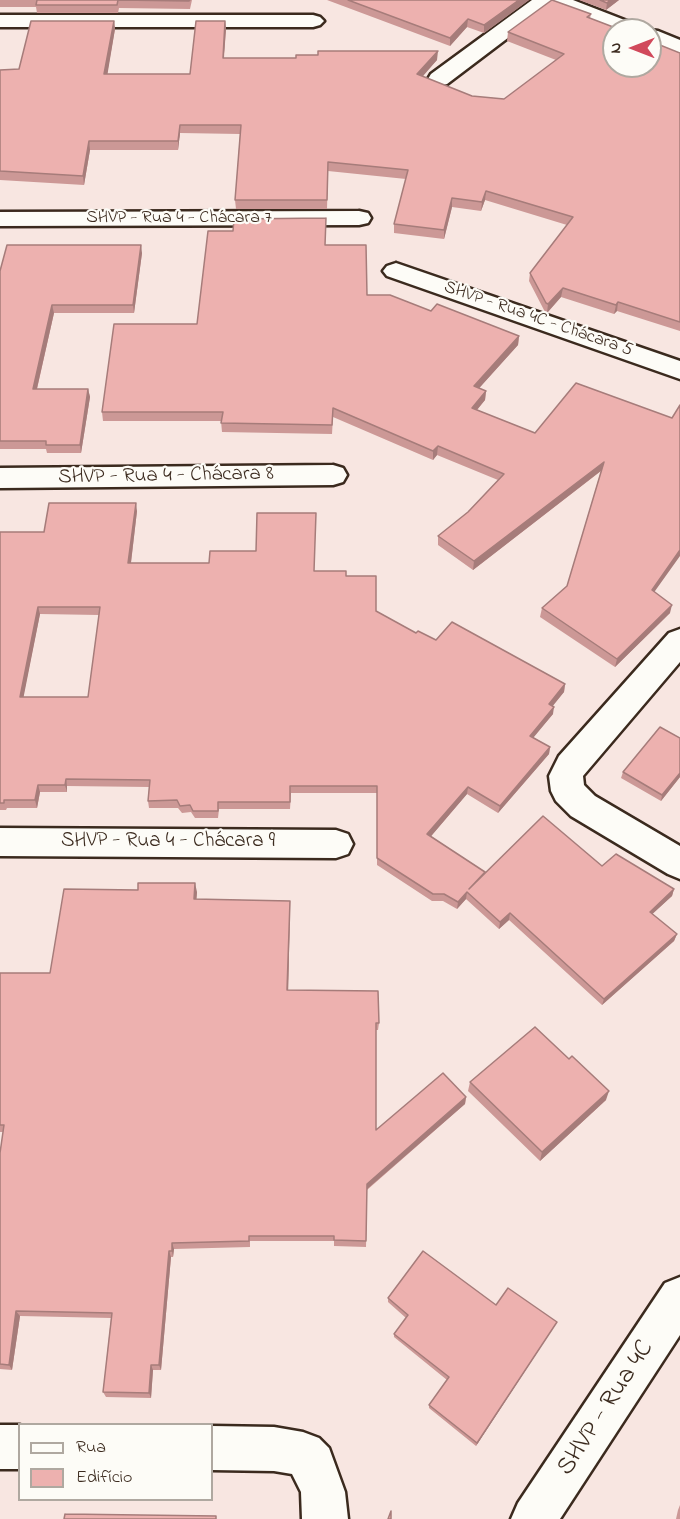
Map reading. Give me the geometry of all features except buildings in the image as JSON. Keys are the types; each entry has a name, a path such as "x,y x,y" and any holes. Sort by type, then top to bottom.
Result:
{"street":[{"path":"439,79 545,0"},
{"path":"554,0 602,18"},
{"path":"0,21 313,21"},
{"path":"662,41 680,48"},
{"name":"SHVP - Rua 4 - Chácara 7","path":"0,219 359,218"},
{"name":"SHVP - Rua 4C - Chácara 5","path":"396,271 680,370"},
{"name":"SHVP - Rua 4 - Chácara 8","path":"0,478 333,475"},
{"path":"680,641 571,765 566,776 568,791 583,806 680,864"},
{"name":"SHVP - Rua 4 - Chácara 9","path":"0,843 336,844"},
{"name":"SHVP - Rua 4C","path":"534,1519 680,1298"},
{"path":"0,1447 18,1447"},
{"path":"213,1448 274,1449 303,1454 313,1464 323,1492 325,1519"}]}
